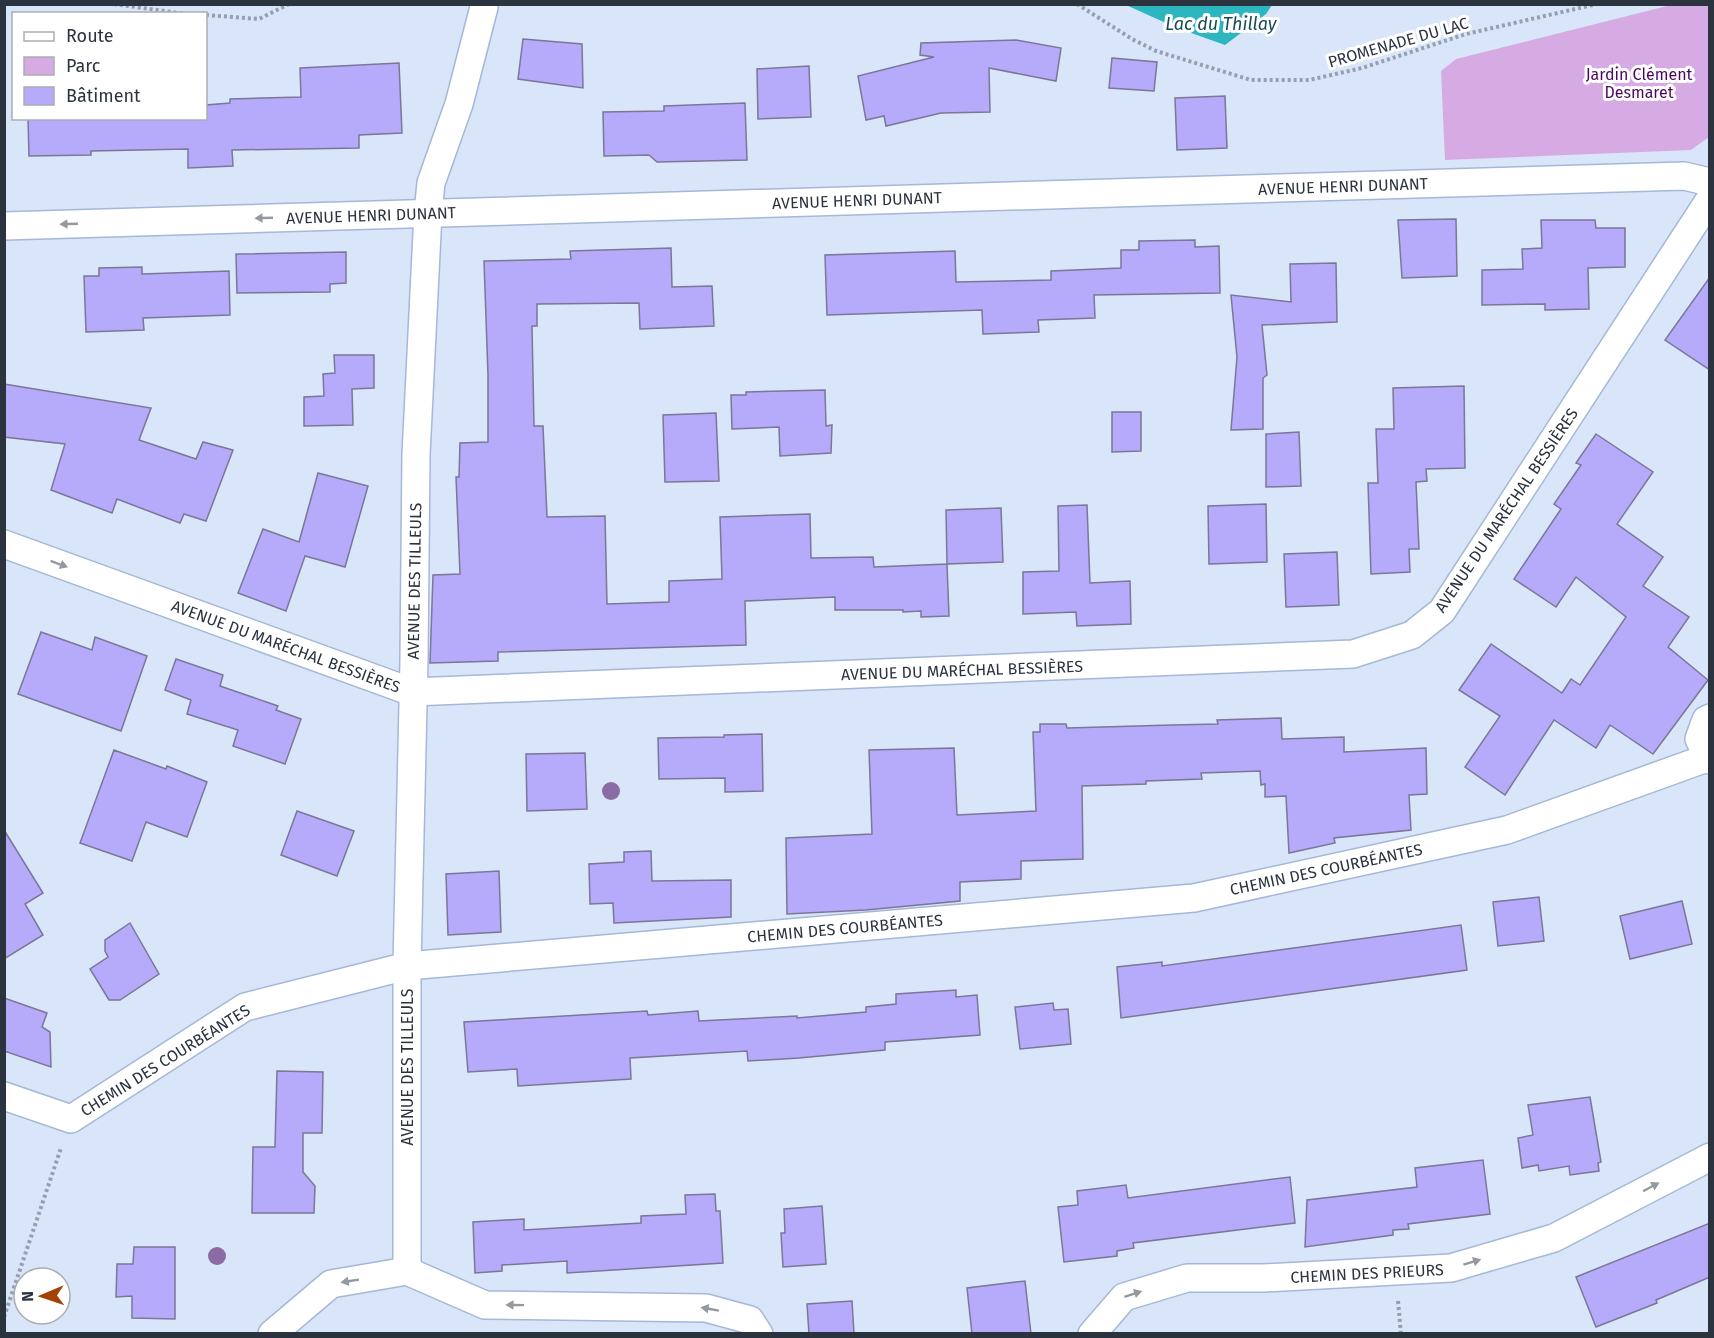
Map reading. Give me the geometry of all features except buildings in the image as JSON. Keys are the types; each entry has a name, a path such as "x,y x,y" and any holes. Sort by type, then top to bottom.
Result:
{"street":[{"name":"AVENUE DES TILLEULS","path":"407,1271 407,966 416,455 428,213 431,183 459,104 484,7"},
{"name":"AVENUE HENRI DUNANT","path":"4,226 1684,176 1710,182"},
{"name":"AVENUE DU MARÉCHAL BESSIÈRES","path":"4,544 412,692 1353,654 1412,635 1442,611 1710,199"},
{"path":"1708,759 1699,739 1706,720 1710,718"},
{"name":"CHEMIN DES COURBÉANTES","path":"4,1096 71,1119 245,1007 407,966 1194,898 1507,830 1708,759"},
{"name":"CHEMIN DES PRIEURS","path":"1092,1334 1124,1297 1188,1278 1264,1278 1451,1268 1554,1238 1710,1157"},
{"path":"272,1334 331,1284 407,1271 485,1305 706,1308 750,1320 759,1334"}],"path":[{"path":"114,4 172,12"},
{"path":"207,15 259,19 289,4"},
{"name":"PROMENADE DU LAC","path":"1077,4 1132,39 1156,51 1251,80 1309,80 1362,68 1466,34 1597,4"},
{"path":"4,1317 71,1119"}],"green space":[{"name":"Jardin Clément Desmaret","path":"1671,5 1709,5 1709,137 1691,150 1445,160 1441,71 1456,59"}],"water":[{"name":"Lac du Thillay","path":"1272,4 1266,14 1225,45 1177,28 1126,5"}]}
